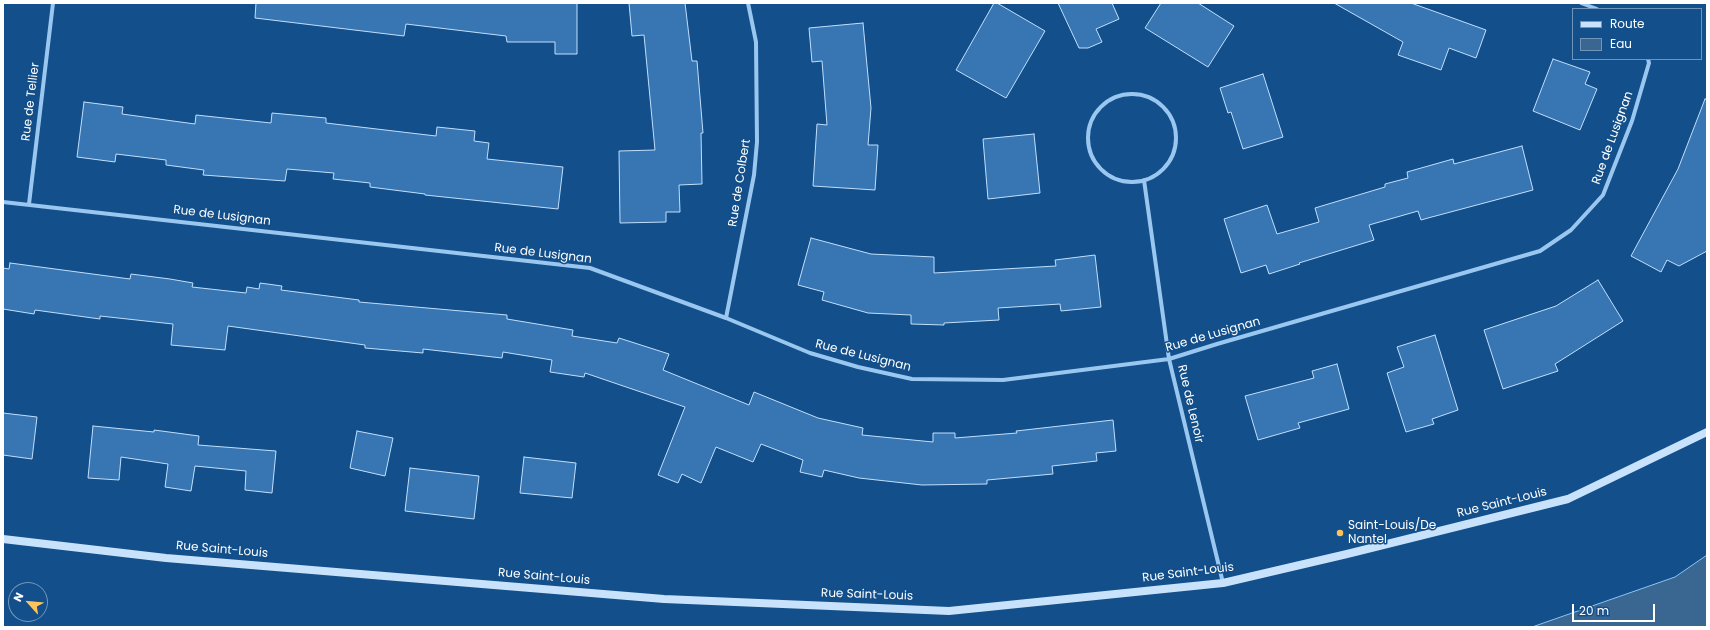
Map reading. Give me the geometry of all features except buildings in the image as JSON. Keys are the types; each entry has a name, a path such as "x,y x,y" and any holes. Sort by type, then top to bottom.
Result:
{"main road":[{"name":"Rue Saint-Louis","path":"3,538 166,558 664,599 949,611 1223,583 1347,554 1568,499 1707,432"}],"street":[{"name":"Rue de Tellier","path":"29,204 53,3"},
{"name":"Rue de Colbert","path":"726,318 754,175 757,142 756,42 748,3"},
{"path":"1581,3 1594,8"},
{"name":"Rue de Lusignan","path":"3,202 590,268 726,318 810,353 858,367 912,379 1003,380 1169,359 1540,251 1571,230 1603,195 1632,121 1649,63 1648,60"},
{"path":"1122,94 1137,94 1152,98 1164,107 1172,120 1176,134 1174,149 1168,163 1157,174 1144,180 1130,182 1116,179 1104,172 1095,162 1089,149 1088,135 1091,121 1098,109 1108,100 1122,94"},
{"name":"Rue de Lenoir","path":"1144,180 1169,359 1223,583"}],"water":[{"path":"1707,555 1707,627 1532,627 1675,577"}],"place":[{"name":"Saint-Louis/De Nantel","path":"1340,533"}]}
